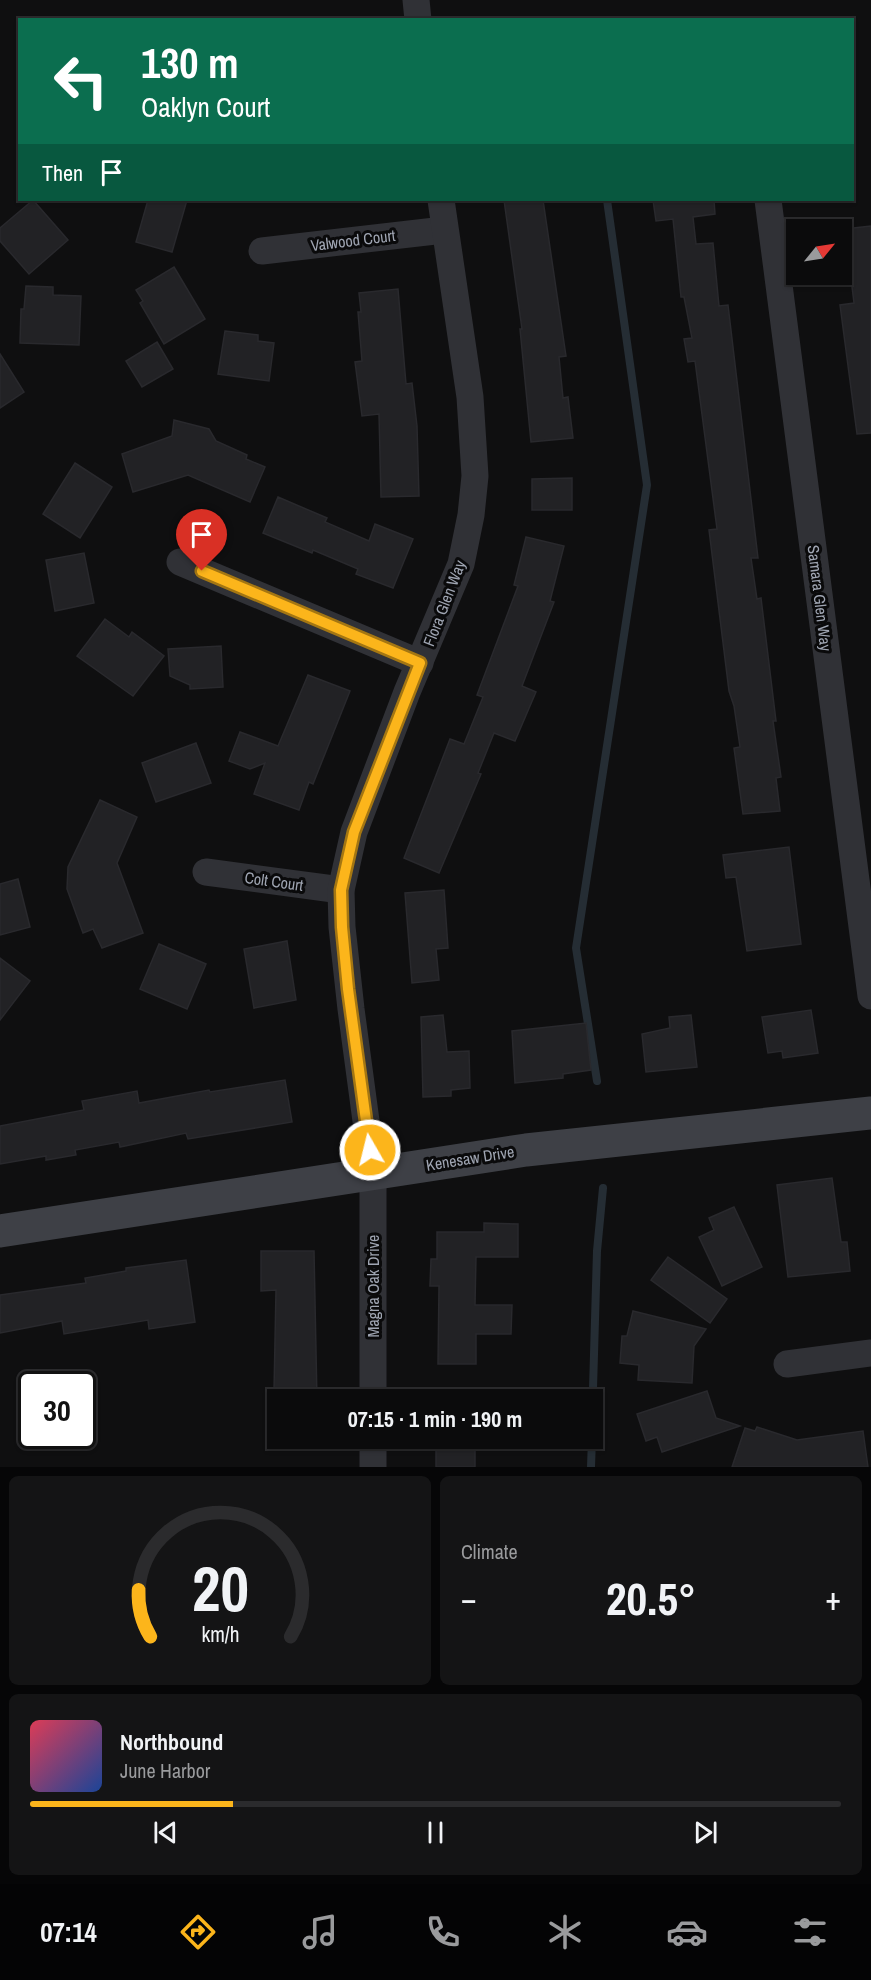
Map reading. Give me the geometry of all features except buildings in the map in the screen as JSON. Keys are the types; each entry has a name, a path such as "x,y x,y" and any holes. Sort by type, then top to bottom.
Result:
{"street":[{"path":"416,0 418,18"},
{"name":"Flora Glen Way","path":"373,1173 343,938 341,890 354,832 461,564 471,515 475,476 470,397 441,201"},
{"name":"Samara Glen Way","path":"768,201 871,996"},
{"name":"Valwood Court","path":"262,251 444,230"},
{"path":"180,562 420,663"},
{"name":"Colt Court","path":"206,872 341,890"},
{"name":"Kenesaw Drive","path":"0,1231 526,1150 871,1113"},
{"name":"Magna Oak Drive","path":"373,1173 373,1389"},
{"path":"787,1364 871,1353"},
{"path":"373,1449 373,1467"}],"waterway":[{"path":"597,1081 576,948 647,485 607,201"},
{"path":"593,1389 597,1251 603,1188"},
{"path":"591,1467 592,1449"}],"route":[{"path":"202,571 420,663 354,832 341,890 348,989 370,1150"}]}
